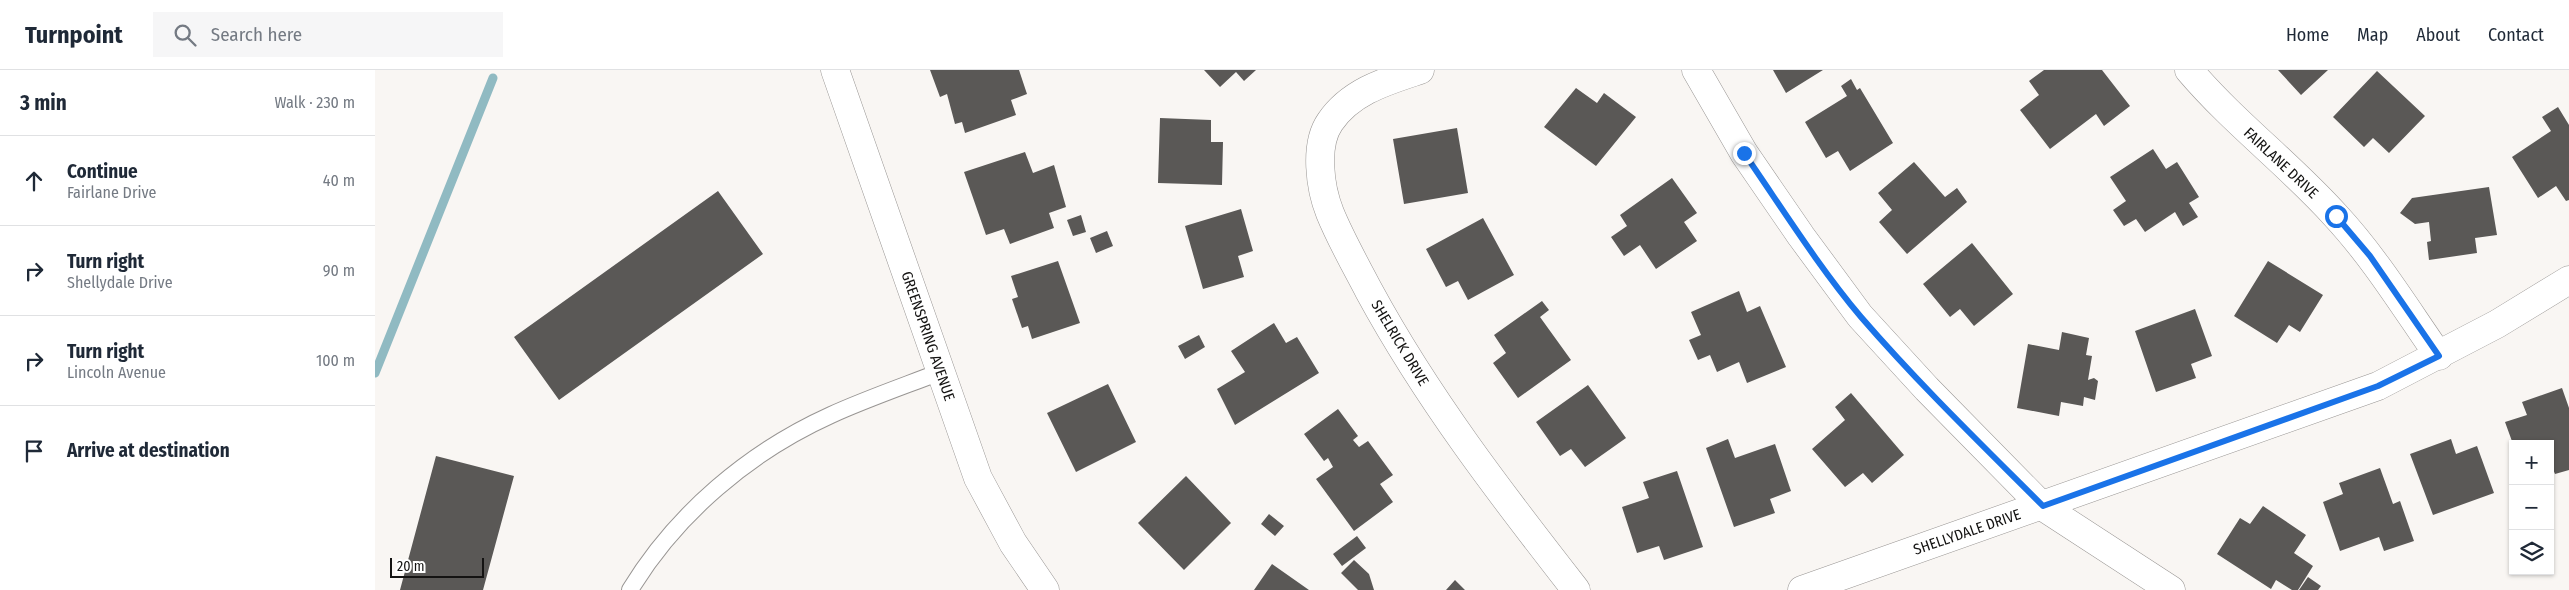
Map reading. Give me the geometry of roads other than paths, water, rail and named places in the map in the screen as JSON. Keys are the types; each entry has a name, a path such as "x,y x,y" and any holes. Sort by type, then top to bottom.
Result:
{"street":[{"name":"GREENSPRING AVENUE","path":"835,70 978,478 1013,543 1045,590"},
{"name":"SHELRICK DRIVE","path":"1420,70 1378,83 1350,100 1329,122 1320,152 1321,179 1329,212 1395,340 1499,491 1576,590"},
{"path":"1696,70 1744,153 1801,236 1860,316 1927,389 2043,506 2171,590"},
{"name":"FAIRLANE DRIVE","path":"2189,70 2216,102 2299,177 2336,216 2370,256 2439,356"},
{"name":"SHELLYDALE DRIVE","path":"1802,590 2378,386 2439,356 2497,324 2569,280"}],"lane":[{"path":"630,590 646,564 674,529 711,493 751,462 803,429 831,415 940,372"}],"waterway":[{"path":"375,373 493,78"}]}
